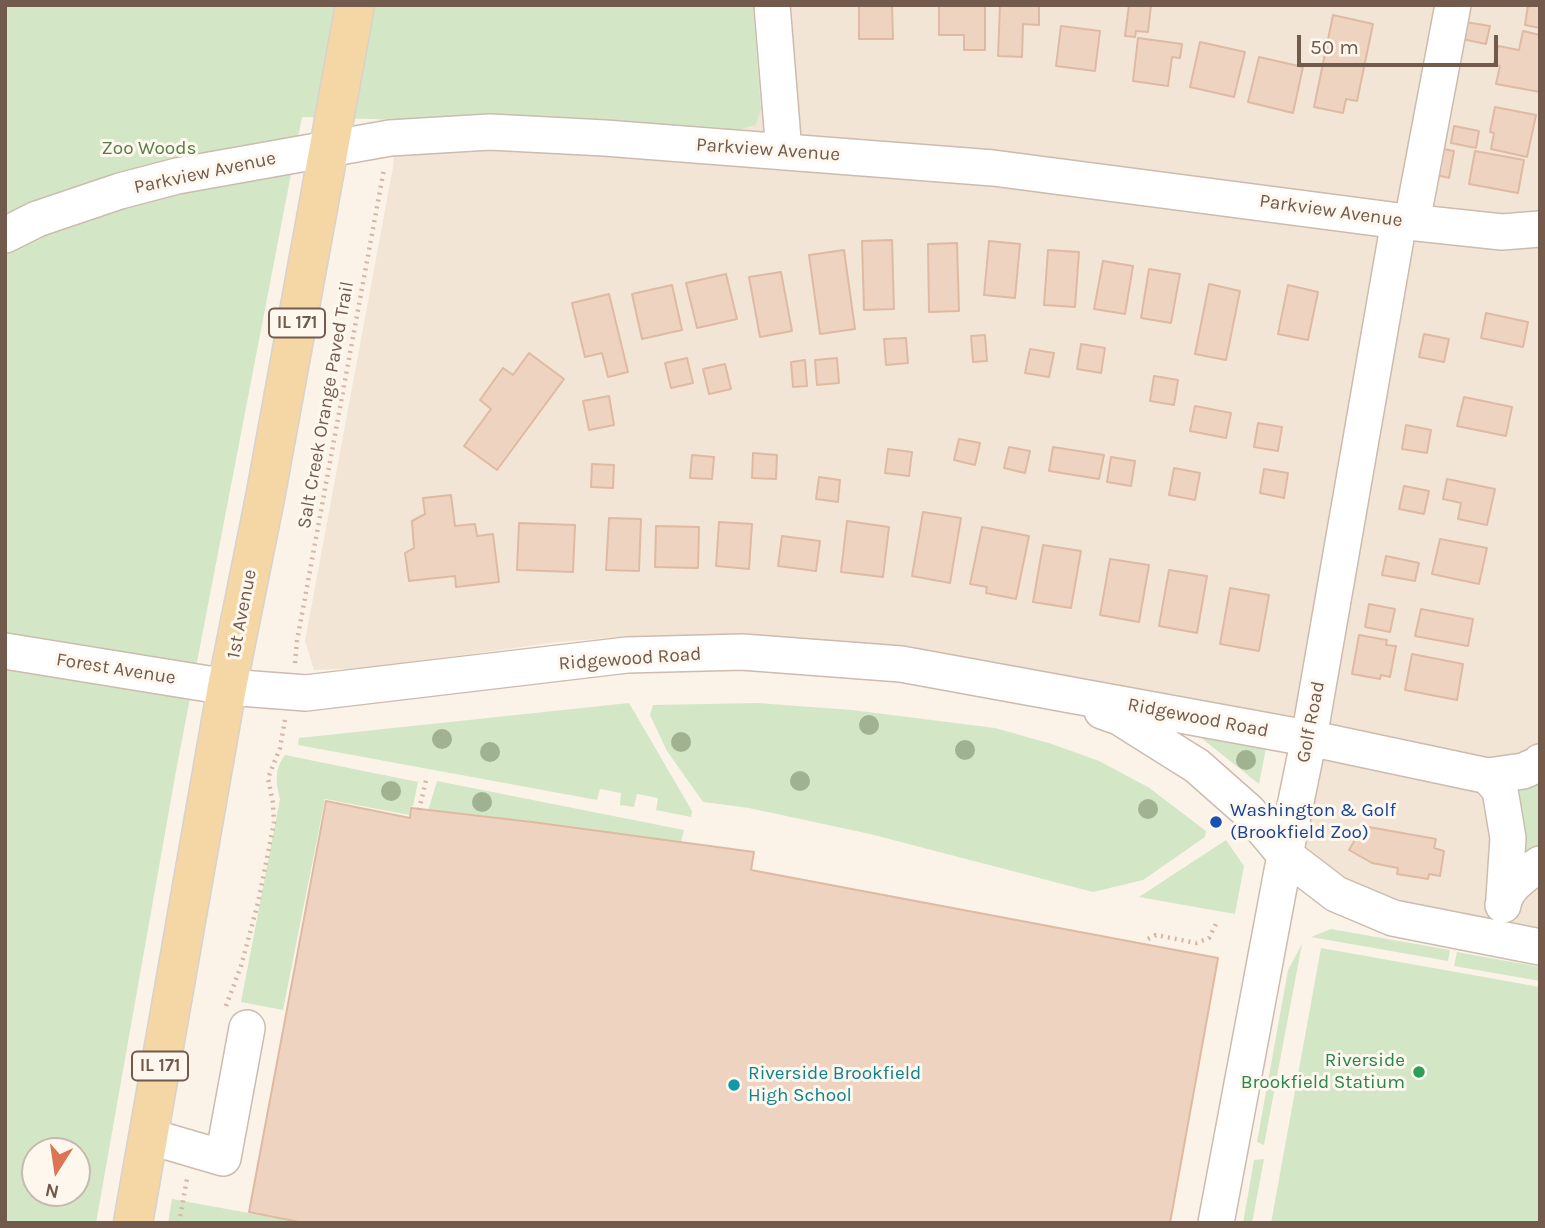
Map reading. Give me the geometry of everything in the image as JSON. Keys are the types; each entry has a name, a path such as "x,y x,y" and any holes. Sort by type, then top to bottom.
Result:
{"main road":[{"name":"1st Avenue","path":"133,1223 227,687 268,484 355,5"}],"street":[{"path":"772,5 784,152"},
{"name":"Golf Road","path":"1216,1223 1406,221 1453,5"},
{"name":"Parkview Avenue","path":"5,235 37,219 120,191 177,176 390,138 490,132 606,138 993,168 1502,232 1540,229"},
{"name":"Forest Avenue","path":"5,651 227,687"},
{"name":"Ridgewood Road","path":"227,687 306,693 627,655 742,652 901,664 1308,738 1488,776 1523,771 1540,762"},
{"name":"Ridgewood Road","path":"1031,687 1119,717 1197,766 1248,811 1285,855 1336,894 1393,918 1540,947"},
{"path":"1488,776 1500,790 1508,838 1498,939"},
{"path":"1504,898 1520,878 1540,864"},
{"path":"148,1136 223,1158 236,1022"}],"path":[{"name":"Salt Creek Orange Paved Trail","path":"296,656 386,159"},
{"path":"236,1022 227,1003 241,966 258,903 274,823 268,778 282,738"},
{"path":"419,810 427,776"},
{"path":"1148,939 1156,935 1196,943 1209,938 1217,922"},
{"path":"179,1223 192,1148"}],"shaded area":[{"path":"753,5 1540,5 1540,936 1391,912 1289,852 1313,735 634,636 558,642 368,668 314,670 305,641 393,167 396,120 738,130 756,125 761,109"}],"green space":[{"name":"Zoo Woods","path":"5,5 753,5 761,109 756,125 738,130 302,117 176,771 96,1223 5,1223"},
{"path":"629,703 692,811 691,817 656,810 658,798 637,794 634,807 620,805 621,793 600,789 597,800 298,745 299,738"},
{"path":"757,703 852,710 995,728 1052,744 1099,761 1148,787 1206,831 1205,837 1143,880 1093,892 870,834 749,808 703,802 667,751 650,715 653,705"},
{"path":"1202,734 1266,748 1259,784 1200,737"},
{"path":"285,755 418,782 409,815 325,799 283,1010 241,1002 280,799 278,771"},
{"path":"437,781 684,830 681,842 428,811"},
{"path":"1536,781 1540,784 1540,848 1523,862 1512,793 1517,786"},
{"path":"1226,840 1244,866 1235,914 1139,897"},
{"path":"1331,929 1450,950 1448,961 1311,937"},
{"path":"1302,944 1264,1145 1257,1142 1288,970"},
{"name":"Riverside Brookfield Statium","path":"1321,948 1540,987 1540,1223 1271,1223"},
{"path":"1457,952 1540,967 1540,981 1454,966"},
{"path":"1264,1159 1252,1223 1243,1223 1254,1160"},
{"path":"172,1199 304,1223 168,1223"}],"building":[{"path":"859,5 892,5 893,39 859,39"},
{"path":"939,5 985,5 985,50 964,50 964,35 939,35"},
{"path":"1000,5 1039,5 1039,25 1023,24 1022,57 998,56"},
{"path":"1129,5 1151,5 1148,32 1136,31 1135,37 1125,36"},
{"path":"1528,5 1540,5 1540,28 1525,25"},
{"path":"1333,15 1373,24 1357,101 1346,99 1343,113 1314,107"},
{"path":"1465,22 1490,26 1486,44 1462,39"},
{"path":"1061,26 1100,31 1095,71 1056,66"},
{"path":"1523,31 1540,35 1540,92 1496,84 1500,66 1494,64 1498,46 1519,50"},
{"path":"1138,38 1182,44 1180,58 1172,57 1168,86 1133,81"},
{"path":"1200,42 1245,52 1234,97 1190,87"},
{"path":"1259,57 1303,67 1293,113 1248,102"},
{"path":"1495,107 1536,115 1527,157 1491,149 1494,133 1490,132"},
{"path":"1454,126 1479,131 1476,148 1451,143"},
{"path":"1438,148 1454,151 1449,178 1433,174"},
{"path":"1475,151 1524,160 1518,193 1469,184"},
{"path":"892,240 894,309 864,310 862,241"},
{"path":"989,241 1020,244 1015,298 984,295"},
{"path":"957,243 959,311 929,312 928,244"},
{"path":"844,250 855,329 820,334 809,255"},
{"path":"1048,250 1079,252 1075,307 1044,305"},
{"path":"1103,261 1133,266 1125,314 1094,309"},
{"path":"1149,269 1180,274 1171,323 1141,318"},
{"path":"781,272 792,331 760,337 749,277"},
{"path":"726,274 737,319 697,328 686,283"},
{"path":"1209,284 1240,291 1226,360 1195,354"},
{"path":"672,285 682,330 642,339 632,294"},
{"path":"1288,285 1318,292 1308,340 1278,334"},
{"path":"609,294 628,372 608,377 602,353 585,357 572,303"},
{"path":"1486,313 1528,322 1523,347 1481,338"},
{"path":"1424,334 1449,339 1444,362 1419,357"},
{"path":"985,335 987,361 973,362 971,336"},
{"path":"906,338 908,363 886,365 884,339"},
{"path":"1081,344 1105,348 1101,373 1077,369"},
{"path":"1030,349 1054,353 1049,377 1025,373"},
{"path":"529,353 564,379 497,470 464,446 491,409 480,400 503,368 513,375"},
{"path":"687,358 693,383 671,388 665,363"},
{"path":"837,358 839,383 817,385 815,360"},
{"path":"805,360 807,386 793,387 791,362"},
{"path":"725,364 731,389 709,394 703,369"},
{"path":"1154,376 1178,380 1174,405 1150,401"},
{"path":"609,396 614,425 589,430 583,401"},
{"path":"1464,397 1512,407 1506,436 1457,426"},
{"path":"1195,406 1231,413 1226,438 1190,431"},
{"path":"1258,423 1282,427 1278,451 1254,447"},
{"path":"1406,425 1431,430 1427,453 1402,449"},
{"path":"959,439 980,443 975,465 954,460"},
{"path":"1009,447 1030,451 1025,473 1004,468"},
{"path":"1053,447 1104,455 1099,479 1049,471"},
{"path":"888,449 912,452 909,476 885,473"},
{"path":"753,453 777,455 776,479 752,478"},
{"path":"692,455 714,457 712,479 690,478"},
{"path":"1111,457 1135,461 1131,486 1107,482"},
{"path":"592,464 614,465 613,488 591,487"},
{"path":"1174,468 1200,473 1195,500 1169,495"},
{"path":"1264,469 1288,473 1284,498 1260,493"},
{"path":"819,477 840,480 838,502 816,499"},
{"path":"1447,479 1495,489 1487,525 1458,519 1461,503 1443,499"},
{"path":"1404,486 1429,491 1424,514 1399,509"},
{"path":"451,495 455,526 475,524 477,536 493,534 499,582 456,587 455,576 409,581 405,553 414,548 412,521 425,514 423,498"},
{"path":"923,512 961,518 950,583 912,576"},
{"path":"609,518 641,519 639,571 606,570"},
{"path":"847,521 889,527 883,577 841,572"},
{"path":"719,522 752,524 749,569 716,566"},
{"path":"519,523 575,525 573,572 517,570"},
{"path":"656,526 699,527 698,568 655,567"},
{"path":"982,527 1029,536 1016,599 986,593 987,587 970,584"},
{"path":"782,536 820,541 816,571 778,566"},
{"path":"1440,539 1487,548 1479,584 1432,574"},
{"path":"1043,545 1081,551 1071,608 1033,602"},
{"path":"1386,556 1419,563 1415,581 1382,575"},
{"path":"1110,559 1149,565 1139,622 1100,615"},
{"path":"1169,570 1207,576 1197,633 1159,626"},
{"path":"1230,588 1269,595 1259,651 1220,644"},
{"path":"1369,604 1395,609 1390,632 1365,627"},
{"path":"1421,609 1473,619 1468,646 1415,636"},
{"path":"1359,635 1387,640 1386,645 1396,646 1390,677 1381,675 1380,679 1352,674"},
{"path":"1412,654 1463,664 1457,700 1405,690"},
{"name":"Riverside Brookfield High School","path":"326,801 410,818 411,808 754,852 751,870 1218,958 1170,1223 304,1223 249,1212"},
{"path":"1363,826 1436,839 1434,848 1444,851 1440,876 1429,874 1428,879 1397,874 1398,868 1372,863 1349,850"}],"place":[{"name":"Washington & Golf (Brookfield Zoo)","path":"1216,822"},
{"name":"Riverside Brookfield Statium","path":"1419,1072"},
{"name":"Riverside Brookfield High School","path":"734,1085"}]}
